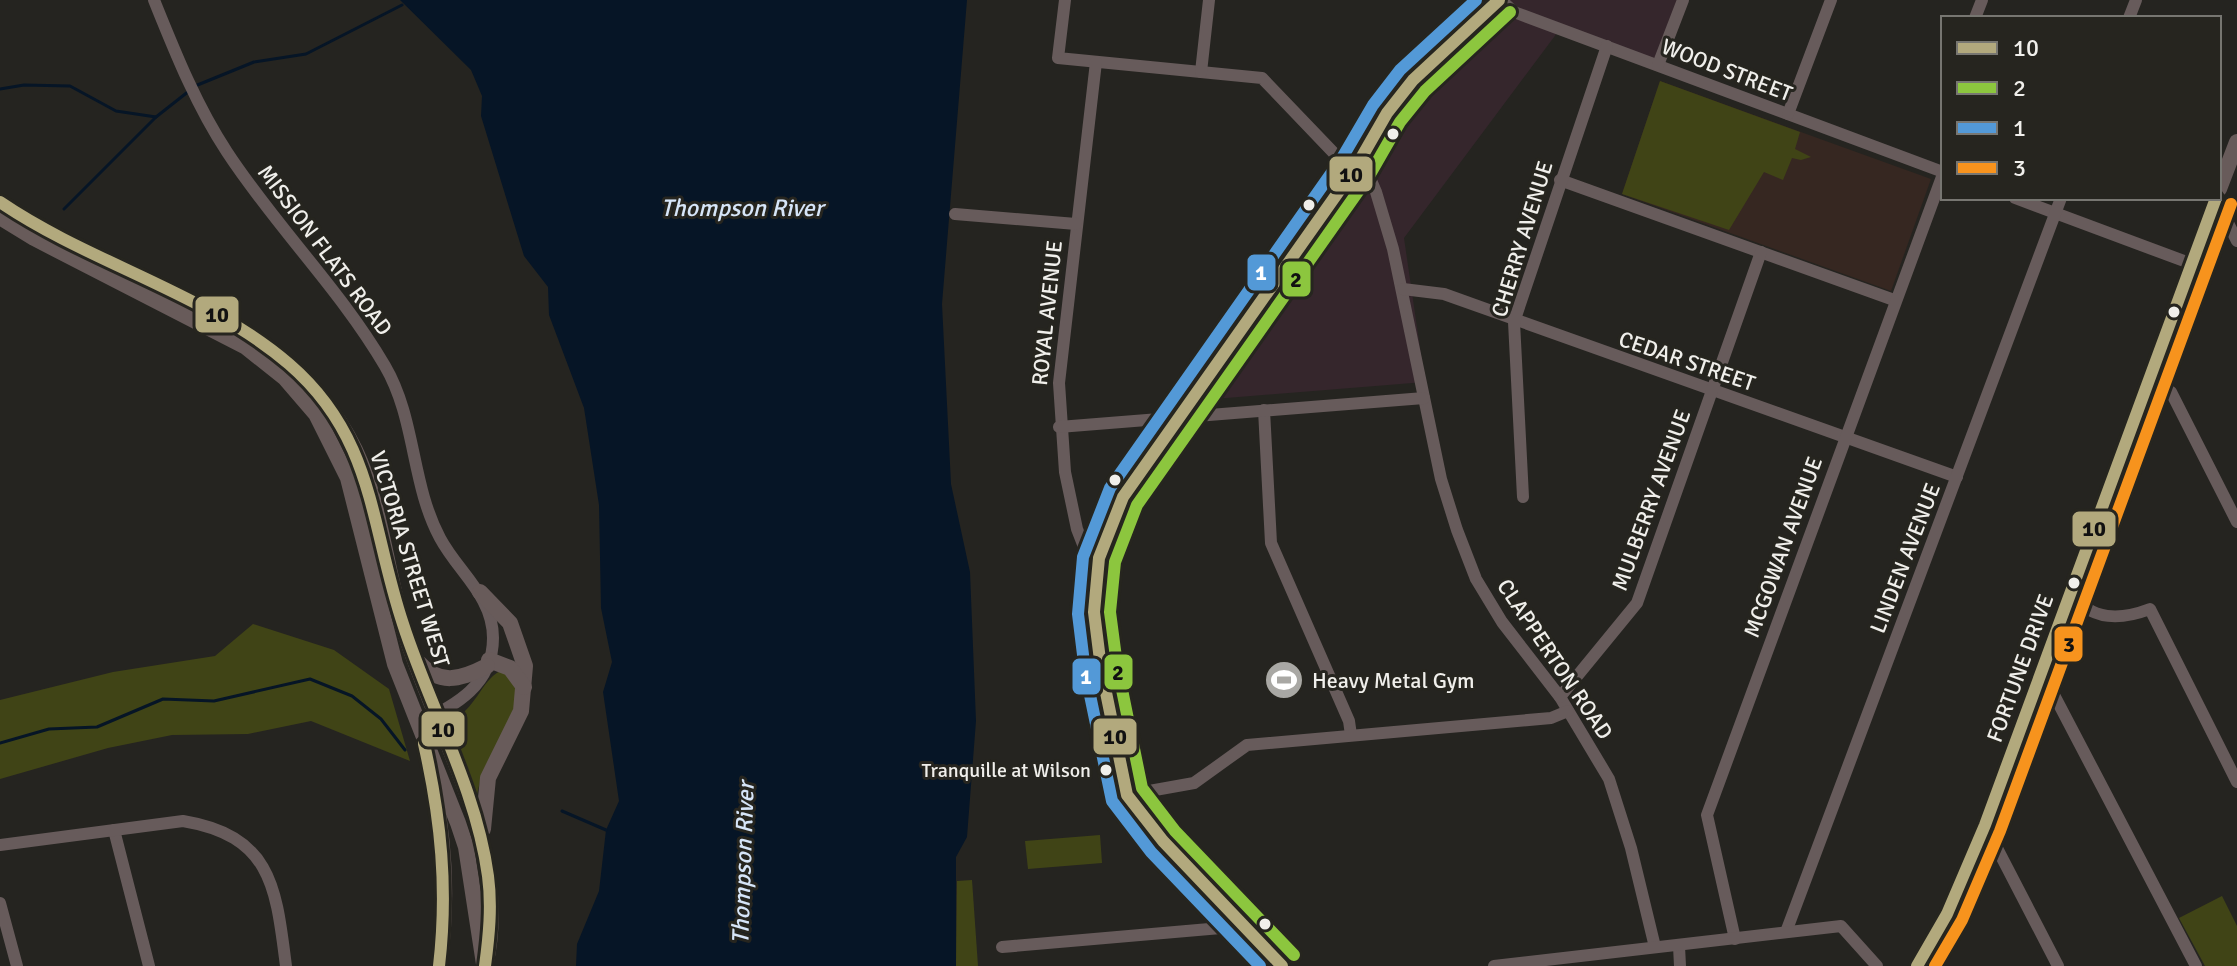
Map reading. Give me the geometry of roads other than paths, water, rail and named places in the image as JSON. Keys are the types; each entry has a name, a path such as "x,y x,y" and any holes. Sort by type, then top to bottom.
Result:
{"main road":[{"path":"1282,966 1163,841 1127,795 1096,639 1094,612 1099,558 1123,497 1184,415 1354,169 1387,113 1413,80 1500,0"},
{"path":"2221,184 2237,142"},
{"name":"VICTORIA STREET WEST","path":"0,202 40,228 254,339 311,386 342,426 364,471 413,657 467,795 483,851 491,914 484,966"},
{"name":"FORTUNE DRIVE","path":"1917,966 1947,914 1985,825 2213,204"},
{"name":"VICTORIA STREET WEST","path":"0,217 34,238 246,347 268,362 299,393 327,433 348,478 383,624 466,847 484,966"},
{"path":"480,592 496,605 516,634 525,666 525,689 516,725 488,778 484,796 483,851"},
{"path":"413,657 427,673 443,680 469,676 488,663 510,668 525,689"},
{"path":"419,723 445,848 439,966"}],"street":[{"name":"MISSION FLATS ROAD","path":"154,0 187,81 227,153 341,297 387,369 405,412 425,502 441,540 480,592 491,622 488,663"},
{"name":"CLAPPERTON ROAD","path":"1065,0 1058,58 1262,78 1354,169 1369,176 1403,289 1441,479 1476,579 1502,622 1560,697 1609,779 1631,848 1655,947"},
{"path":"1201,72 1209,0"},
{"name":"WOOD STREET","path":"1500,0 1514,12 1941,172"},
{"path":"1658,65 1683,0"},
{"path":"1788,114 1831,0"},
{"name":"CHERRY AVENUE","path":"1523,497 1514,322 1607,46"},
{"name":"ROYAL AVENUE","path":"1096,62 1059,383 1059,427 1077,529 1086,552 1099,558"},
{"name":"MCGOWAN AVENUE","path":"1735,939 1707,815 1941,178"},
{"path":"1560,180 1894,300"},
{"path":"2020,200 2192,264"},
{"name":"LINDEN AVENUE","path":"1786,932 2060,200"},
{"path":"2213,204 2226,219 2237,241"},
{"path":"955,214 1076,224"},
{"name":"MULBERRY AVENUE","path":"1560,697 1637,603 1761,252"},
{"name":"CEDAR STREET","path":"1403,289 1444,294 1514,322 1957,477"},
{"path":"2151,379 2171,392 2237,522"},
{"path":"1059,427 1424,398"},
{"path":"1264,410 1271,543 1349,721 1351,735"},
{"path":"2071,592 2104,617 2125,619 2150,609 2237,782"},
{"path":"419,723 472,691 488,663"},
{"path":"2042,672 2196,966"},
{"path":"1127,795 1194,783 1247,745 1551,718 1568,711"},
{"path":"0,845 183,821 207,825 249,849 276,894 286,966"},
{"path":"1985,825 2058,966"},
{"path":"114,830 149,966"},
{"path":"0,903 17,966"},
{"path":"1002,947 1244,926"},
{"path":"1494,966 1557,963 1655,947 1841,926 1877,966"},
{"path":"1679,946 1680,966"}],"water":[{"name":"Thompson River","path":"400,0 967,0 942,304 951,484 970,572 976,721 967,837 956,857 956,966 576,966 577,944 599,891 606,830 619,801 603,692 612,662 601,608 599,505 584,408 549,315 548,287 524,256 481,116 482,96 471,70"}],"waterway":[{"path":"195,86 254,62 306,54 402,5"},
{"path":"0,89 24,85 70,86 116,111 156,117"},
{"path":"64,209 156,117 189,91"},
{"path":"0,743 49,729 97,727 163,699 214,701 310,679 352,696 381,719 405,750"},
{"path":"562,811 606,830"}],"place":[{"name":"Heavy Metal Gym","path":"1284,680"},
{"name":"Tranquille at Wilson","path":"1106,770"}]}
